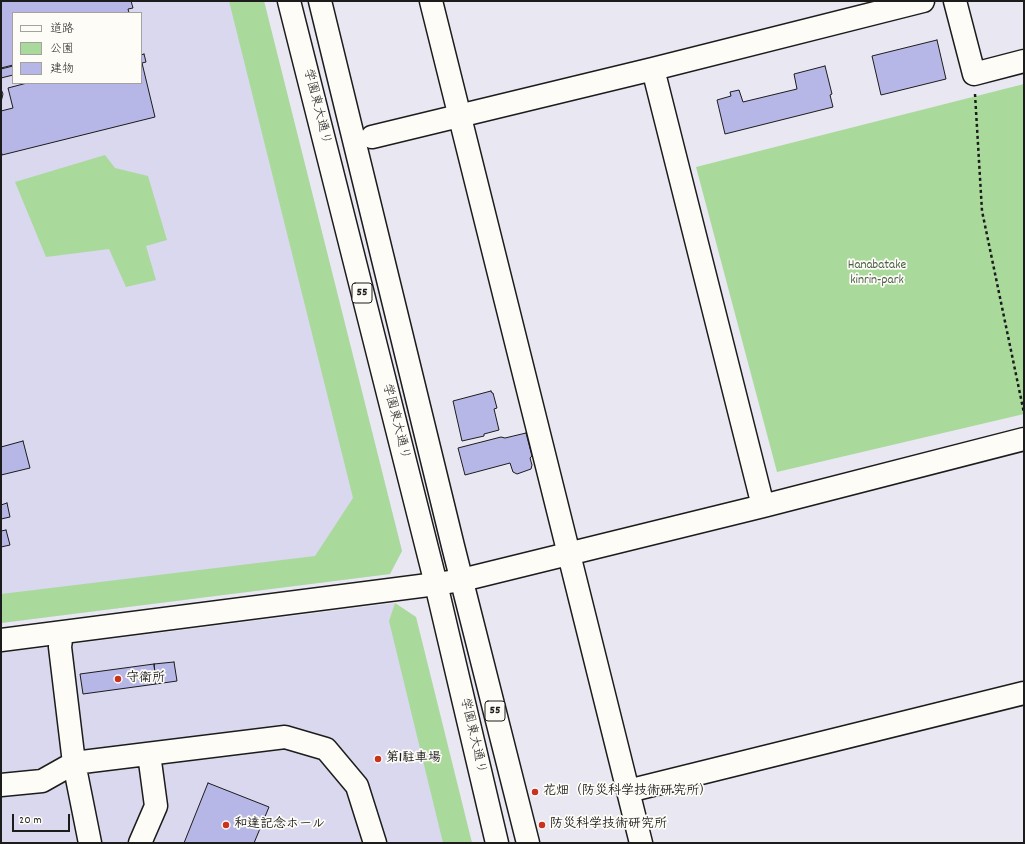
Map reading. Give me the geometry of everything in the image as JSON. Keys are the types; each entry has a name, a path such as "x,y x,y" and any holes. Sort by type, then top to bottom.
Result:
{"street":[{"name":"学園東大通り","path":"289,1 436,584 497,843"},
{"name":"55","path":"320,1 528,843"},
{"path":"431,1 641,843"},
{"path":"372,137 653,69 923,1"},
{"path":"956,1 974,74 1024,61"},
{"path":"653,69 763,506"},
{"path":"1,640 462,580 763,506 1024,439"},
{"path":"62,632 60,647 74,763 90,843"},
{"path":"628,791 1024,693"},
{"path":"1,785 42,781 74,763 285,737 326,749 357,786 375,843"},
{"path":"140,843 156,806 148,754"}],"path":[{"path":"974,74 982,211 1024,413"}],"shaded area":[{"path":"1,1 264,1 402,551 390,574 1,623"},
{"path":"395,603 416,617 472,843 1,843 1,653"}],"green space":[{"path":"229,1 264,1 402,551 390,574 1,623 1,594 315,556 353,498"},
{"name":"Hanabatake kinrin-park","path":"1024,84 1024,414 777,472 696,167"},
{"path":"105,155 115,168 148,176 167,240 146,246 156,280 126,287 109,249 46,257 15,182"},
{"path":"395,603 416,617 472,843 443,843 389,621"}],"building":[{"path":"131,1 133,8 128,9 129,12 12,12 12,65 1,68 1,2"},
{"path":"937,40 946,79 881,95 872,56"},
{"path":"144,54 146,62 142,63 142,55"},
{"path":"142,63 155,117 2,155 1,111 13,108 8,88 23,84 142,84"},
{"path":"12,66 12,75 1,78 1,69"},
{"path":"825,66 832,94 830,95 833,107 725,134 717,100 731,96 730,92 739,90 743,102 797,89 794,74"},
{"path":"1,89 3,94 1,102"},
{"path":"491,391 493,393 497,408 494,409 499,430 484,434 484,436 462,441 453,401"},
{"path":"526,433 532,456 530,458 532,465 531,469 517,474 513,472 510,463 465,475 458,448 501,437 505,438"},
{"path":"23,441 30,468 1,475 1,447"},
{"path":"7,503 10,517 1,519 1,505"},
{"path":"6,530 10,545 1,547 1,531"},
{"path":"174,662 177,681 156,684 154,664"},
{"name":"守衛所","path":"154,664 156,684 83,694 80,674"},
{"name":"和達記念ホール","path":"208,783 269,807 254,843 184,843"}],"place":[{"name":"守衛所","path":"118,679"},
{"name":"第1駐車場","path":"378,759"},
{"name":"花畑（防災科学技術研究所）","path":"535,792"},
{"name":"和達記念ホール","path":"226,825"},
{"name":"防災科学技術研究所","path":"542,825"}]}
